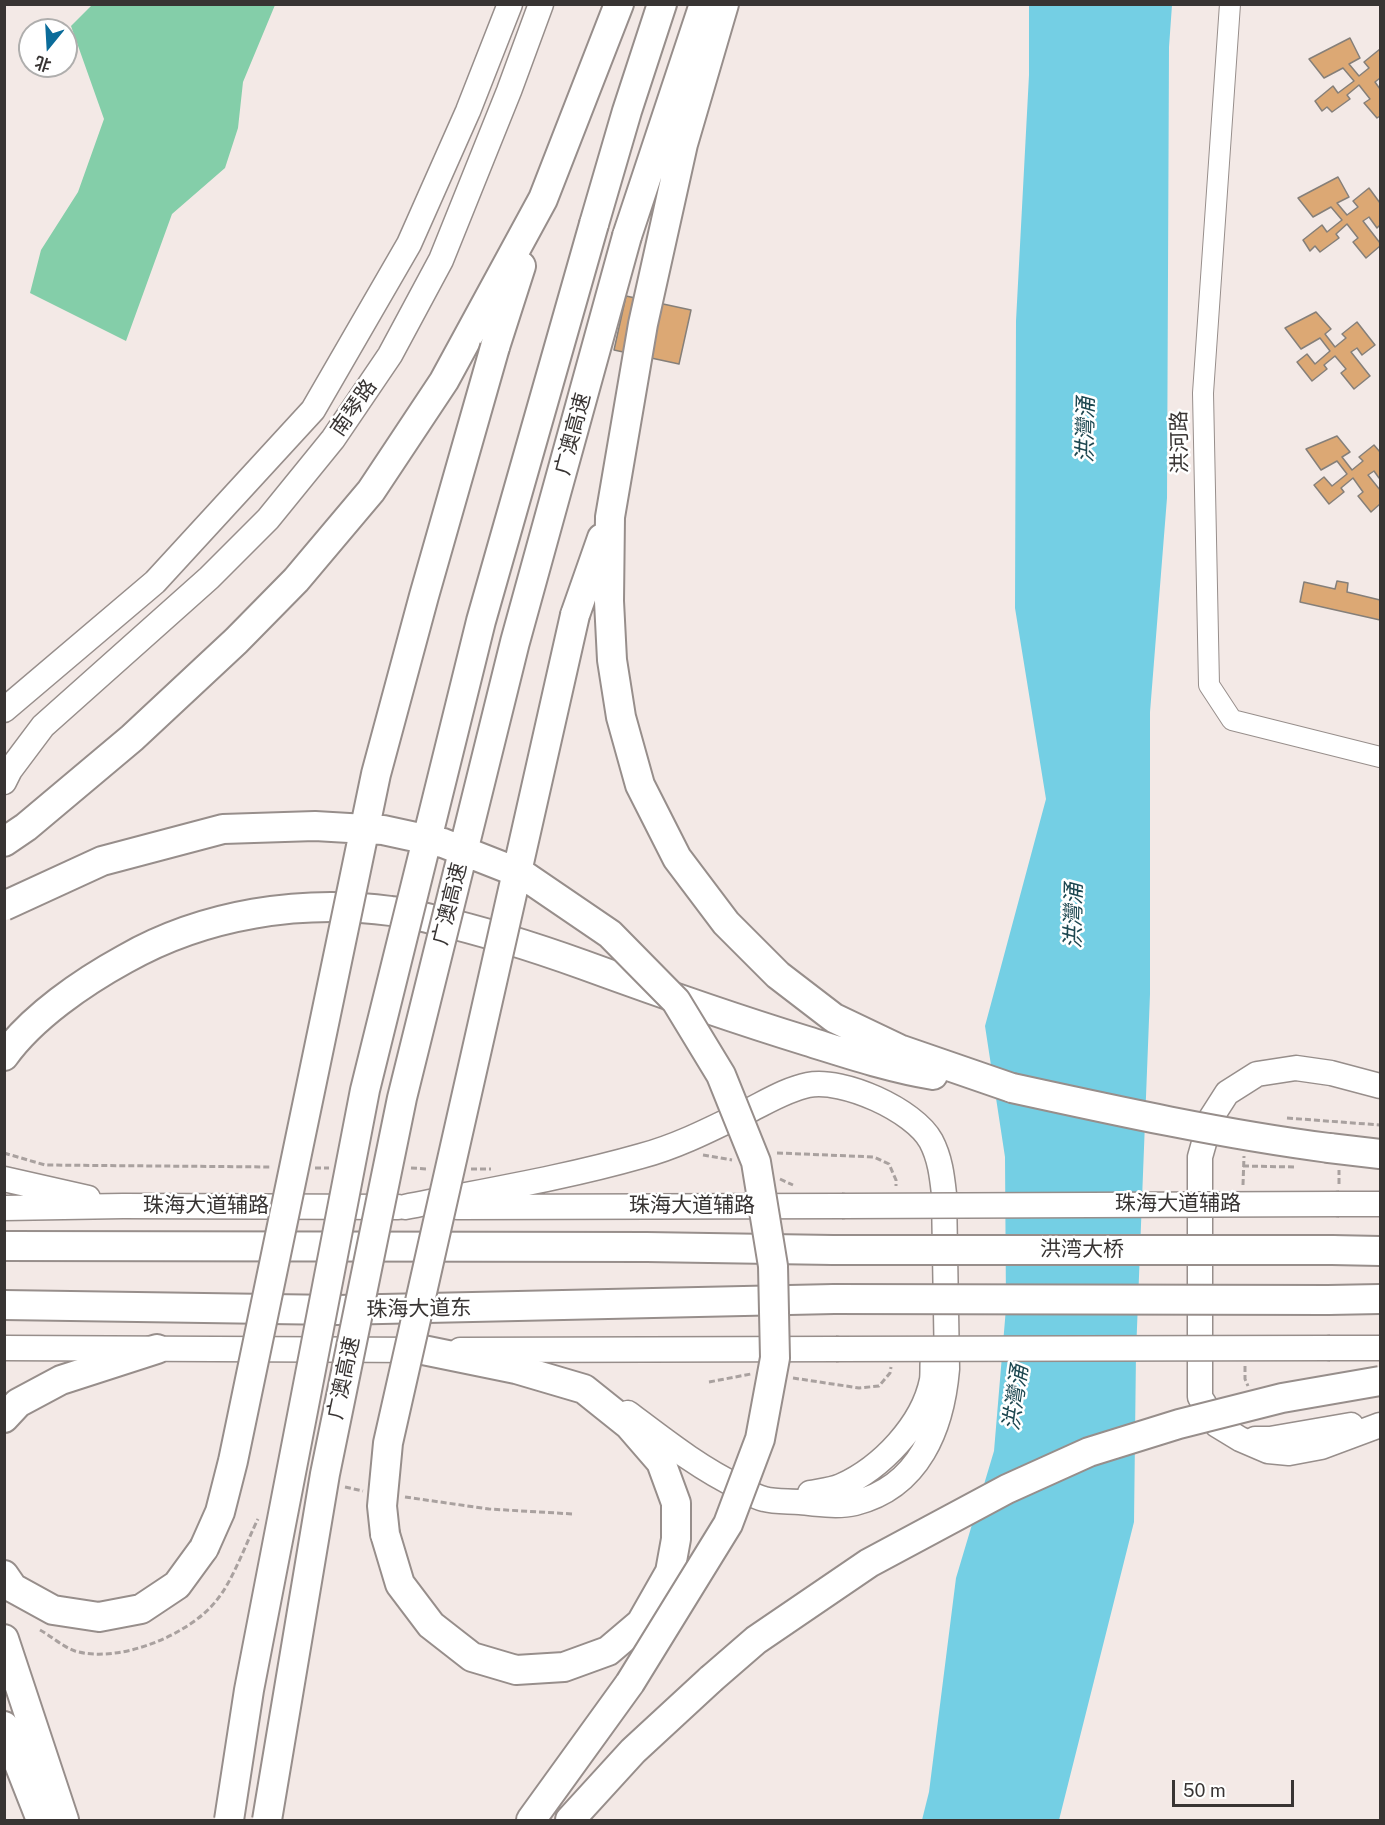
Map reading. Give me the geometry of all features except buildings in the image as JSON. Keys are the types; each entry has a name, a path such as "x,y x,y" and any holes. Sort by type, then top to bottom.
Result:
{"highway":[{"path":"4,1575 13,1588 53,1610 99,1617 141,1609 177,1585 204,1548 220,1512 233,1461 376,774 495,347 543,199 619,4"},
{"name":"广澳高速","path":"230,1821 252,1678 365,1090 481,621 627,111 662,4"},
{"name":"广澳高速","path":"267,1821 325,1474 402,1098 516,642 627,236 704,4"},
{"path":"724,4 683,144 643,324 610,517 609,601 612,648 621,717 640,785 677,858 726,923 778,975 834,1018 897,1059"},
{"path":"4,842 26,827 132,738 236,641 296,580 371,491 444,381 543,199"},
{"path":"423,1350 516,1369 584,1389 629,1425 661,1462 676,1503 676,1539 670,1572 641,1623 608,1651 564,1667 516,1670 472,1657 431,1625 400,1584 385,1534 382,1506 388,1443 575,615 610,517"},
{"path":"4,906 102,861 223,829 315,826 383,830 443,843 522,874 610,934 676,1001 721,1075 756,1162 773,1266 776,1358 760,1439 728,1524 630,1683 531,1821"},
{"path":"4,1056 18,1037 90,979 152,944 204,925 260,912 321,906 392,911 478,930 551,953 727,1016 1012,1088 1182,1125 1258,1138 1334,1158 1380,1154"},
{"name":"洪湾大桥","path":"4,1246 1380,1251"},
{"name":"珠海大道东","path":"4,1305 337,1310 834,1299 1380,1299"},
{"path":"4,1418 18,1403 61,1380 157,1349"},
{"path":"570,1821 633,1751 756,1640 869,1563 1006,1489 1089,1452 1179,1424 1282,1398 1380,1381"},
{"path":"5,1641 64,1821"},
{"path":"4,1726 41,1821"}],"main road":[{"name":"南琴路","path":"4,710 154,582 313,410 409,244 468,111 510,4"},
{"name":"南琴路","path":"4,782 10,770 43,726 209,578 268,519 333,439 390,355 441,260 509,91 541,4"},
{"path":"1380,1086 1331,1073 1296,1068 1257,1074 1227,1093 1210,1118 1200,1157 1200,1397 1217,1425 1240,1439 1269,1439 1346,1425 1380,1425"},
{"path":"405,1207 643,1156 714,1128 779,1095 804,1093 845,1098 890,1119 915,1142 927,1168 932,1199 934,1339 932,1381 921,1411 902,1439 878,1463 840,1487 763,1499 718,1477 615,1404 584,1389"},
{"path":"4,1179 123,1206"},
{"name":"珠海大道辅路","path":"4,1208 1380,1204"},
{"path":"4,1348 423,1350 1380,1347"}],"street":[{"name":"洪河路","path":"1230,4 1203,393 1209,685 1232,720 1380,757"}],"path":[{"path":"1334,1158 1339,1204"},
{"path":"1243,1166 1296,1167"},
{"path":"778,1179 799,1188"},
{"path":"354,1489 365,1491"},
{"path":"399,1496 489,1509 573,1514"}],"green space":[{"path":"92,5 275,5 243,82 238,128 225,168 172,214 126,341 30,293 41,250 78,192 104,119 78,46 78,19"}],"water":[{"name":"洪灣涌","path":"1029,5 1172,5 1169,47 1167,498 1150,712 1150,994 1136,1353 1134,1522 1059,1820 922,1820 929,1792 956,1578 994,1451 1006,1308 1005,1157 985,1026 1046,799 1015,608 1016,321 1029,75"}]}
